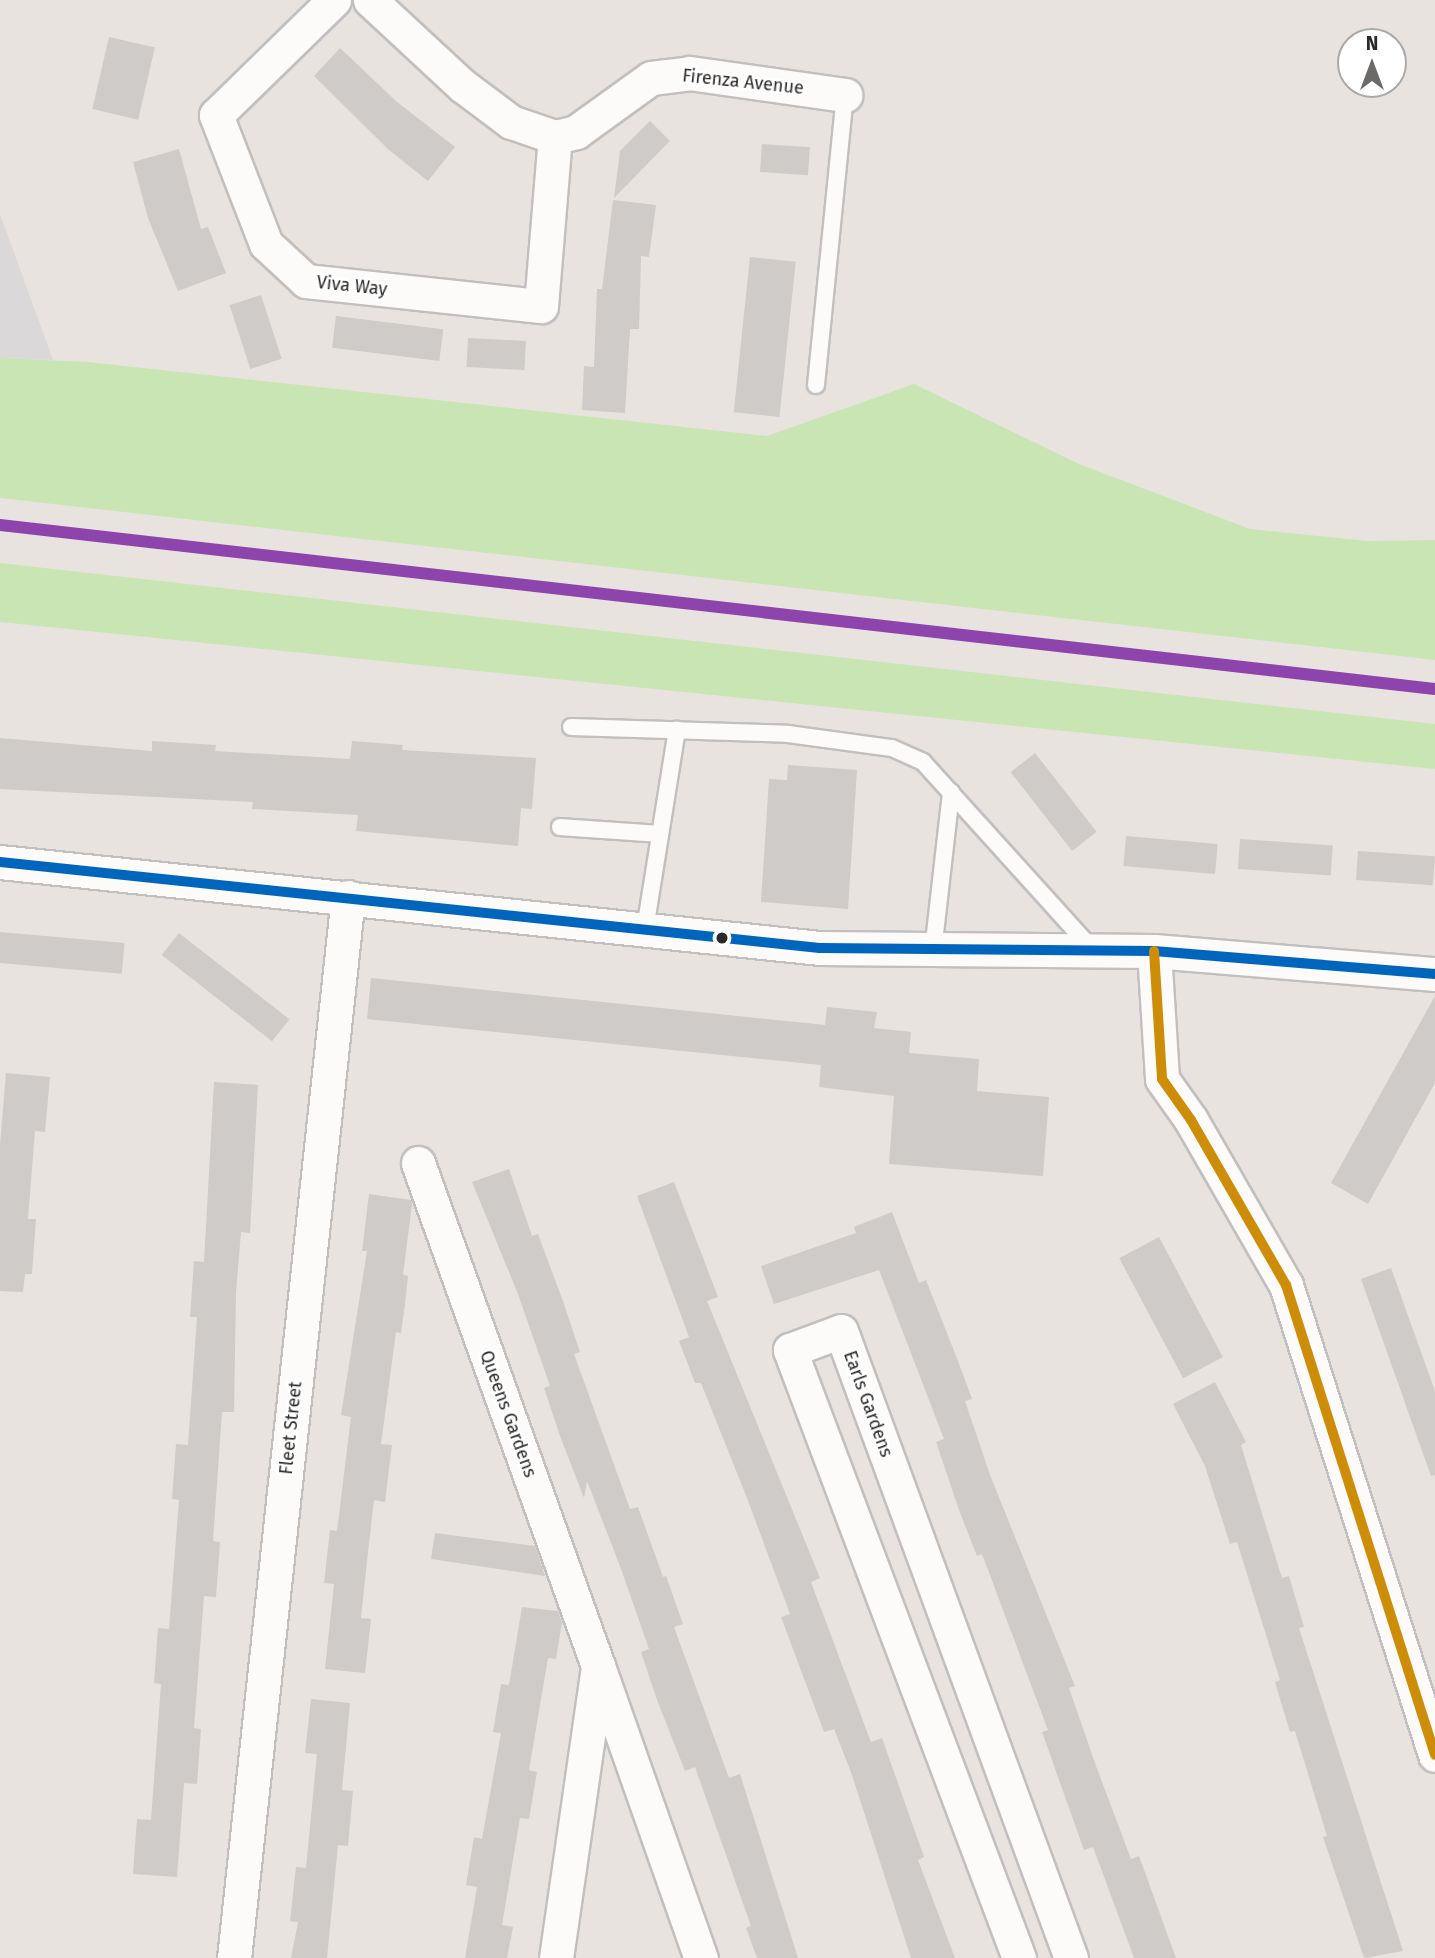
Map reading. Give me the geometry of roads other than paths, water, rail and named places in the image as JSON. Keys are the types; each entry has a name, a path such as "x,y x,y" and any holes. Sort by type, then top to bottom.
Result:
{"street":[{"name":"Viva Way","path":"334,0 216,115 266,244 306,281 541,306 555,137"},
{"path":"370,0 463,86 511,122 555,137"},
{"name":"Firenza Avenue","path":"555,137 576,132 651,78 689,73 845,94"},
{"path":"0,862 820,948 1154,951 1435,974"},
{"name":"Fleet Street","path":"234,1958 348,897"},
{"path":"1154,951 1161,1079 1191,1120 1286,1285 1435,1755"},
{"name":"Queens Gardens","path":"418,1163 701,1958"},
{"name":"Earls Gardens","path":"1019,1958 790,1350 841,1331 1071,1958"},
{"name":"Queens Gardens","path":"556,1958 598,1666"},
{"path":"924,1704 971,1687"}],"lane":[{"path":"816,385 845,94"},
{"path":"571,727 788,734 892,748 923,762 1094,950"},
{"path":"645,929 677,730"},
{"path":"933,951 951,792"},
{"path":"560,827 660,834"}]}
